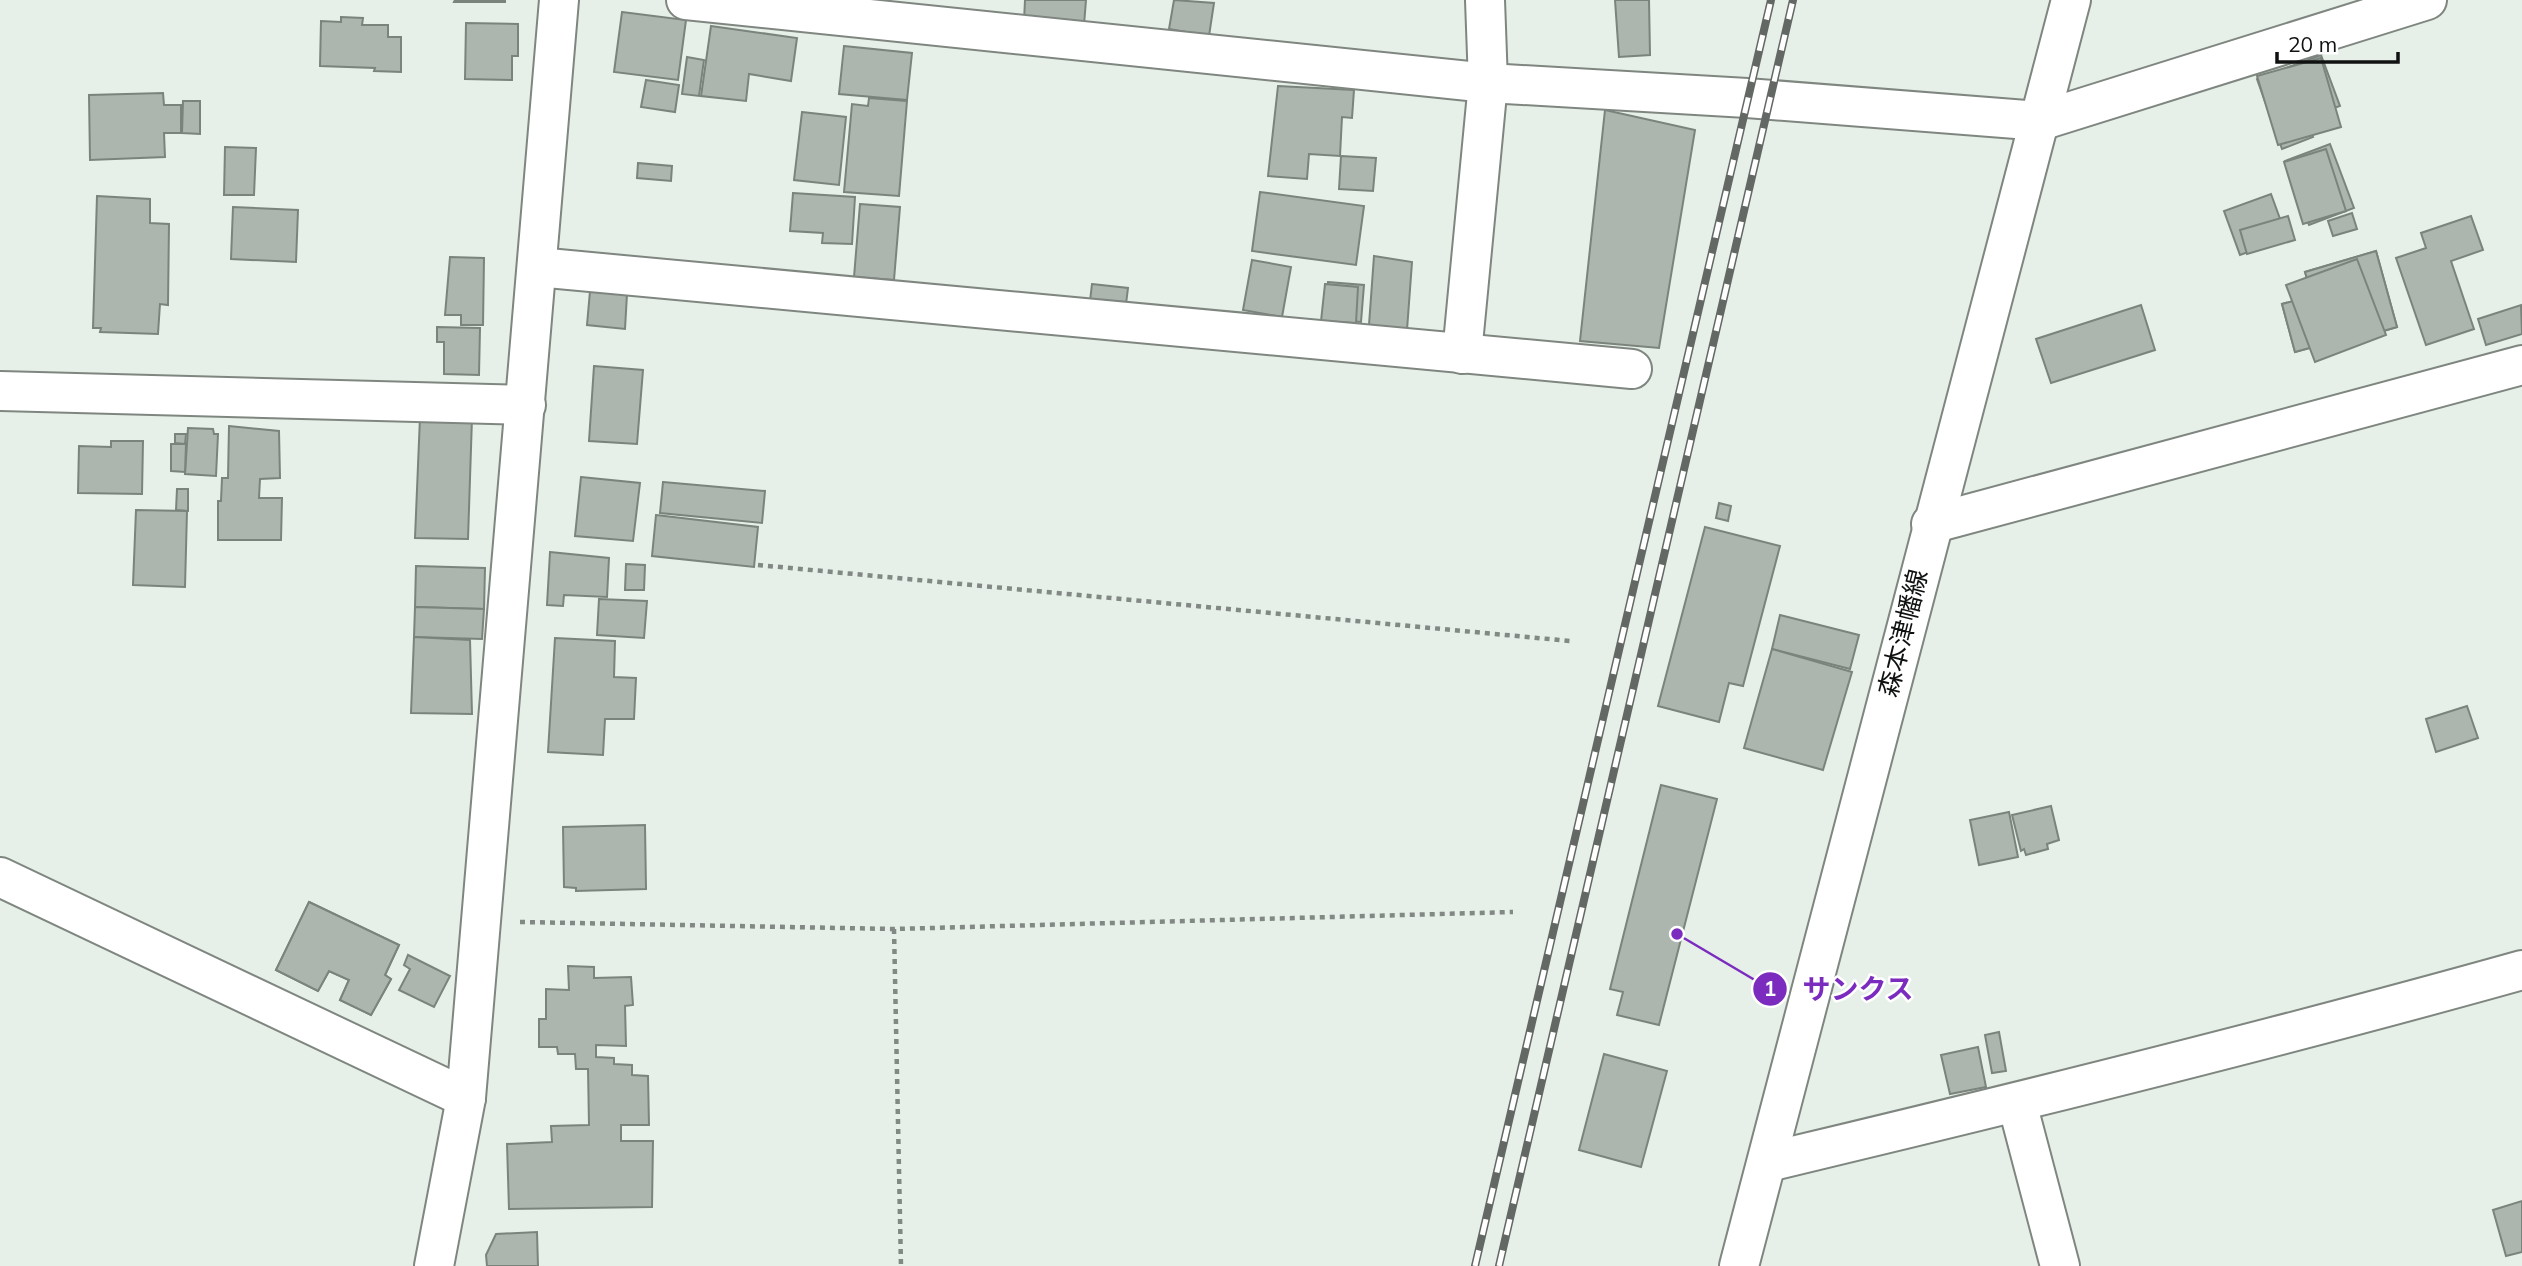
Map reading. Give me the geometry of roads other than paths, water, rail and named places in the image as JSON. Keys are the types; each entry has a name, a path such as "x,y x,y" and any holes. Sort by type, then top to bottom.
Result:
{"street":[{"path":"434,1266 466,1098 559,0"},
{"path":"1462,354 1488,83 1485,0"},
{"name":"森本津幡線","path":"1739,1266 1931,524 2071,0"},
{"path":"695,1 1488,83 1747,98 2040,121 2427,0"},
{"path":"537,267 1632,369"},
{"path":"1931,524 2522,365"},
{"path":"0,391 526,405"},
{"path":"0,877 466,1098"},
{"path":"1768,1162 2017,1103 2348,1018 2522,970"},
{"path":"2017,1103 2060,1266"}],"railway":[{"path":"1475,1266 1771,0"},
{"path":"1499,1266 1793,0"}],"place":[{"name":"サンクス","path":"1677,934"}]}
